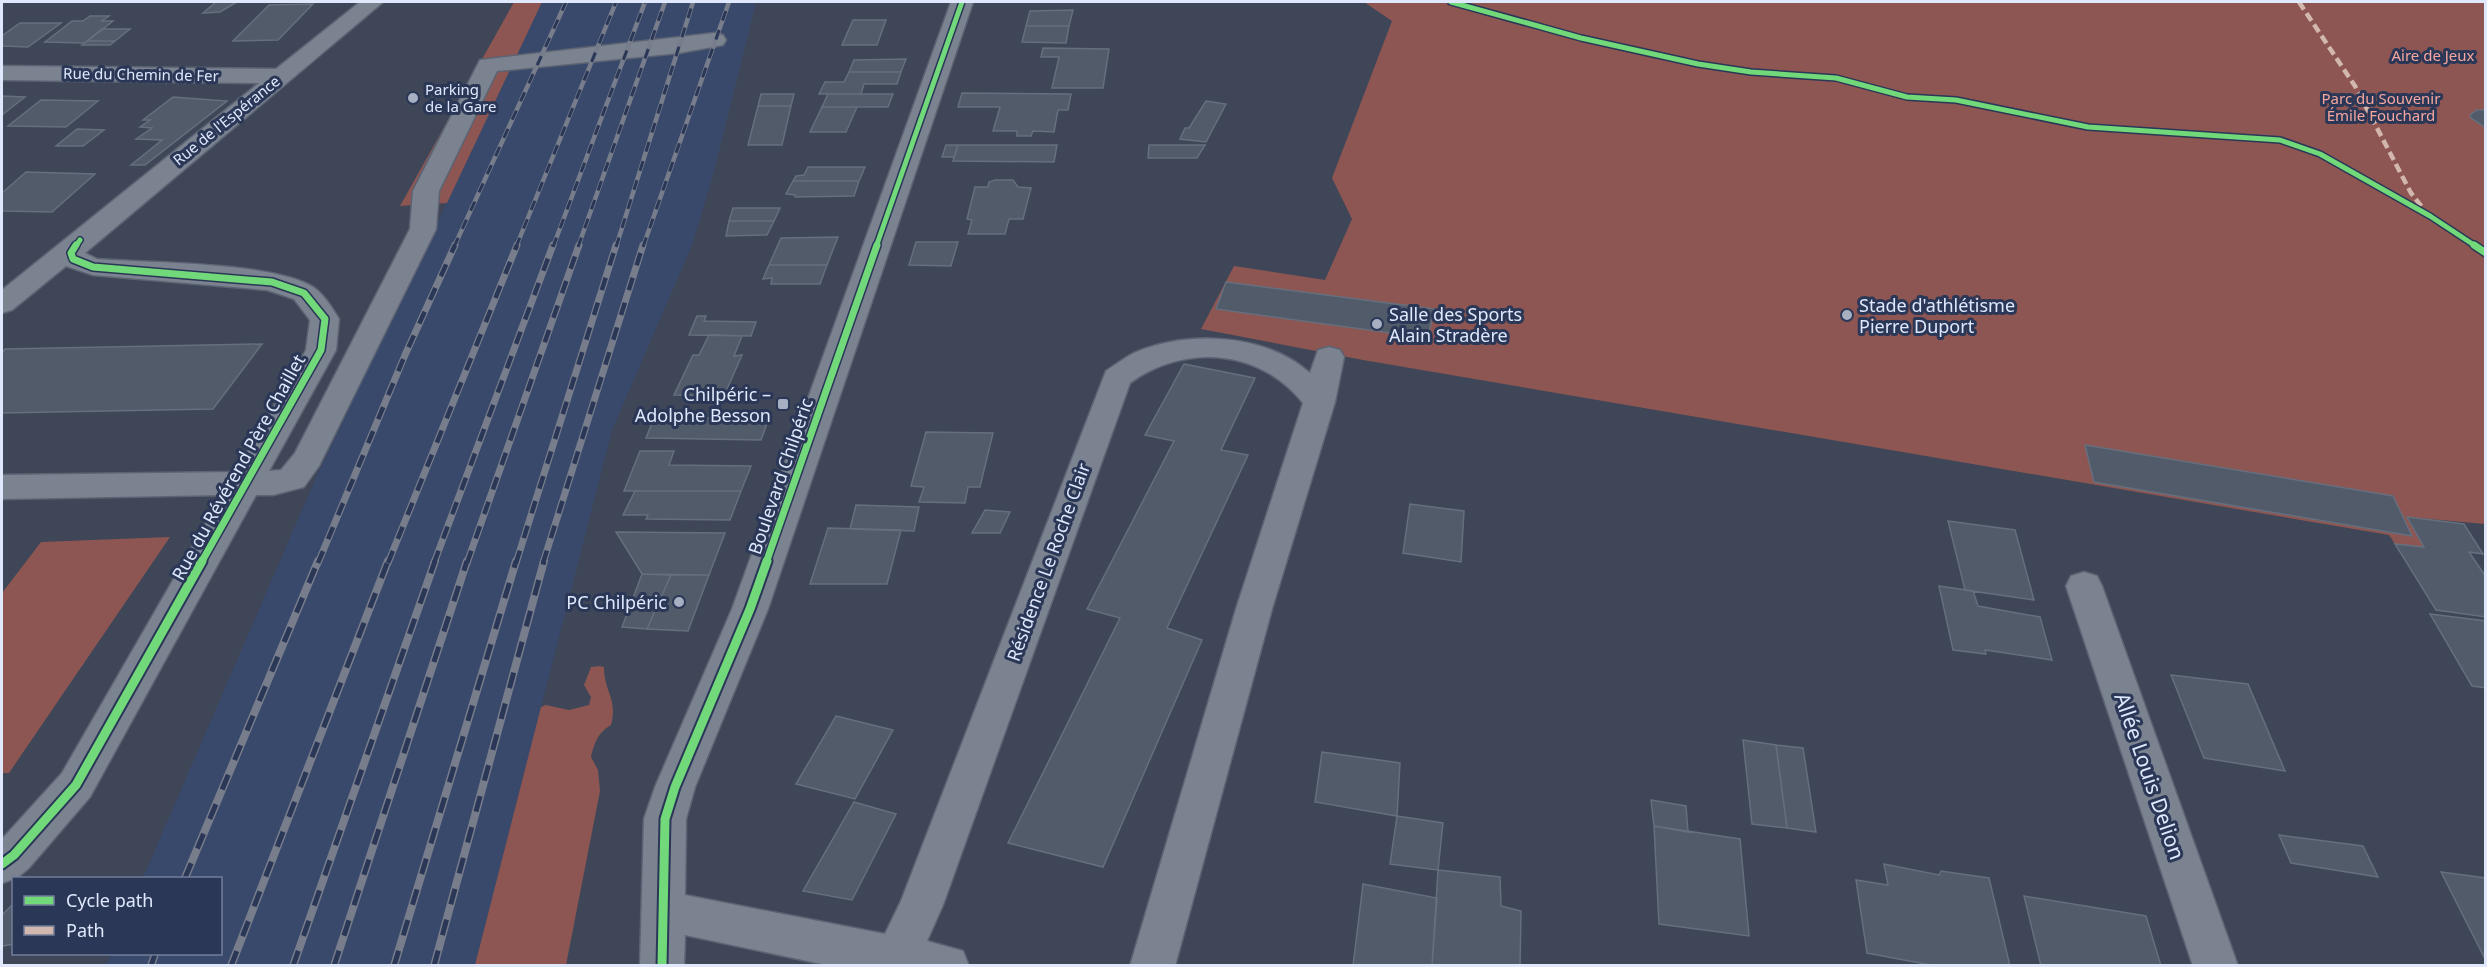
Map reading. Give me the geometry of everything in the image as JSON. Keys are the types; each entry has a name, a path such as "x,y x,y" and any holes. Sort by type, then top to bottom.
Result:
{"street":[{"name":"Rue de l'Espérance","path":"2,304 372,2"},
{"name":"Boulevard Chilpéric","path":"662,966 665,911 665,819 675,787 750,609 962,2"},
{"path":"6,493 273,483 292,480 308,458 423,229 426,191 488,65 679,46 715,40"},
{"name":"Rue du Chemin de Fer","path":"2,73 281,76"},
{"name":"Rue du Révérend Père Chaillet","path":"2,864 14,855 76,785 321,350 325,319 304,293 272,282 83,265 73,259 71,253 80,240"},
{"name":"Résidence Le Roche Clair","path":"897,958 921,905 1117,378 1145,359 1182,349 1232,349 1281,365 1305,383 1319,402"},
{"path":"1152,966 1254,609 1319,402 1329,357"},
{"name":"Allée Louis Delion","path":"2084,586 2216,966"},
{"path":"665,911 947,966"}],"shaded area":[{"path":"542,2 756,2 713,175 692,245 612,430 475,965 106,966 111,955 222,955 222,877 143,877 315,480"}],"green space":[{"path":"514,2 542,2 447,203 400,206"},
{"name":"Stade d'athlétisme Pierre Duport","path":"1364,2 2485,2 2485,524 2407,517 2424,547 2395,544 2389,535 1363,360 1201,329 1234,266 1325,280 1352,219 1332,178 1392,21"},
{"path":"170,537 9,773 2,773 2,593 41,542"},
{"path":"591,667 604,667 613,716 611,725 598,738 591,757 598,770 600,791 566,965 475,965 541,707 546,705 569,710 589,705 591,697 584,685"}],"building":[{"path":"216,2 237,2 220,12 203,13"},
{"path":"313,4 278,40 233,41 269,5"},
{"path":"1073,10 1069,26 1026,26 1030,11"},
{"path":"90,16 109,16 102,21 113,21 85,43 45,42 72,21 83,21"},
{"path":"853,20 886,20 877,45 842,45"},
{"path":"20,23 61,23 28,47 2,46 2,36"},
{"path":"1026,26 1069,26 1066,43 1022,42"},
{"path":"102,29 130,29 115,41 87,41"},
{"path":"87,41 115,41 110,45 82,45"},
{"path":"1043,48 1109,49 1103,88 1052,88 1059,57 1041,57"},
{"path":"906,59 901,72 849,72 854,60"},
{"path":"849,72 901,72 897,84 864,84 861,94 819,94 825,82 844,82"},
{"path":"962,93 1071,94 1068,110 1058,110 1054,132 1033,131 1031,136 1017,136 1017,131 993,131 1000,107 958,107"},
{"path":"761,94 794,94 791,106 758,106"},
{"path":"828,94 893,94 888,107 822,107"},
{"path":"2,96 25,97 2,115"},
{"path":"173,97 227,101 145,165 131,165 162,140 136,139 152,128 140,127 150,120 143,120"},
{"path":"41,100 98,101 66,127 8,126"},
{"path":"1206,101 1226,104 1206,142 1180,139 1185,128 1189,128"},
{"path":"758,106 791,106 782,145 748,145"},
{"path":"822,107 857,107 846,132 810,132"},
{"path":"2477,110 2486,110 2486,128 2471,118 2470,115"},
{"path":"77,129 104,130 83,146 56,146"},
{"path":"946,145 958,145 954,157 942,157"},
{"path":"958,145 1057,145 1054,162 953,161"},
{"path":"1149,145 1205,145 1197,158 1148,158"},
{"path":"808,167 865,167 859,181 793,181 796,176 804,175"},
{"path":"26,172 95,174 52,212 2,211 2,193"},
{"path":"1013,180 1018,187 1031,188 1023,219 1009,219 1005,234 968,234 972,220 967,219 975,187 988,187 989,182"},
{"path":"793,181 859,181 854,196 795,197 795,195 786,194"},
{"path":"733,208 780,208 774,221 729,221"},
{"path":"729,221 774,221 767,235 726,236"},
{"path":"838,237 827,265 769,265 781,238"},
{"path":"916,242 958,242 951,266 909,265"},
{"path":"769,265 827,265 820,284 771,284 772,278 763,279"},
{"name":"Salle des Sports Alain Stradère","path":"1226,282 1434,309 1428,338 1216,309"},
{"path":"697,316 706,316 704,321 756,322 751,336 689,335"},
{"path":"709,335 742,336 734,356 742,355 724,396 674,395 693,355 699,355"},
{"path":"262,344 213,409 2,413 2,353 5,349"},
{"path":"1184,364 1255,378 1221,450 1248,455 1167,628 1202,640 1103,867 1008,843 1120,618 1087,609 1174,441 1145,435"},
{"path":"654,418 769,418 761,440 646,438"},
{"path":"926,432 993,433 980,487 968,487 965,503 919,502 924,487 911,486"},
{"path":"2085,445 2393,496 2412,536 2094,482"},
{"path":"640,451 674,451 669,465 751,466 741,491 624,491"},
{"path":"635,491 741,491 730,520 646,519 648,515 623,515"},
{"path":"1410,504 1464,511 1461,562 1403,553"},
{"path":"856,505 919,507 914,531 850,529"},
{"path":"985,510 1010,512 1000,533 972,533"},
{"path":"2407,517 2464,524 2483,554 2469,552 2486,577 2486,617 2436,610 2395,544 2424,547"},
{"path":"1948,521 2015,530 2034,600 1965,590"},
{"path":"828,528 901,530 887,584 810,584"},
{"path":"616,532 725,533 709,575 642,574"},
{"path":"642,574 671,575 647,629 622,627"},
{"name":"PC Chilpéric","path":"671,575 709,575 688,631 647,629"},
{"path":"1939,586 1973,591 1978,606 2040,617 2052,660 1985,650 1986,654 1953,650"},
{"path":"2430,614 2486,621 2486,688 2472,686"},
{"path":"2171,675 2248,684 2285,771 2204,758"},
{"path":"836,716 893,730 855,799 796,784"},
{"path":"1743,740 1776,745 1787,828 1752,824"},
{"path":"1776,745 1803,748 1816,832 1787,828"},
{"path":"1322,752 1400,763 1397,816 1315,802"},
{"path":"1651,800 1686,806 1688,832 1654,826"},
{"path":"854,802 896,814 852,900 803,891"},
{"path":"1397,816 1443,823 1438,870 1390,864"},
{"path":"1654,826 1740,839 1749,936 1659,924"},
{"path":"2279,835 2363,846 2378,877 2291,863"},
{"path":"1884,864 1939,875 1941,871 1989,878 2010,966 1936,966 1867,953 1856,880 1888,885"},
{"path":"1438,870 1500,877 1501,906 1521,911 1520,966 1432,966"},
{"path":"2441,872 2486,878 2486,961"},
{"path":"1363,884 1437,898 1432,966 1353,966"},
{"path":"2024,896 2146,916 2161,966 2041,966"},
{"path":"12,905 12,944 2,946 2,915"}],"railway":[{"path":"454,247 566,2"},
{"path":"516,247 616,2"},
{"path":"553,247 645,2"},
{"path":"578,247 665,2"},
{"path":"616,247 693,2"},
{"path":"643,247 729,2"},
{"path":"318,563 405,355 455,245"},
{"path":"388,563 517,245"},
{"path":"434,563 553,245"},
{"path":"467,563 579,245"},
{"path":"516,563 616,245"},
{"path":"543,563 643,245"},
{"path":"185,877 318,561"},
{"path":"231,966 388,561"},
{"path":"293,966 435,561"},
{"path":"334,966 467,561"},
{"path":"394,966 516,561"},
{"path":"434,966 544,561"},
{"path":"151,966 155,955"}],"marked path":[{"path":"2299,2 2355,86 2411,193 2422,207"}],"cycle path":[{"path":"662,966 665,819 675,787 750,609 962,2"},
{"path":"1451,2 1581,38 1698,64 1751,72 1836,78 1907,97 1956,100 2088,127 2280,140 2320,154 2430,216 2486,253"},
{"path":"2,864 14,855 76,785 321,350 325,319 304,293 272,282 248,278 93,267 73,259 71,253 80,240"}],"place":[{"name":"Parking de la Gare","path":"413,98"},
{"name":"Stade d'athlétisme Pierre Duport","path":"1847,315"},
{"name":"Salle des Sports Alain Stradère","path":"1377,324"},
{"name":"Chilpéric – Adolphe Besson","path":"783,404"},
{"name":"PC Chilpéric","path":"679,602"}],"park label":[{"name":"Aire de Jeux","path":"2433,55"},
{"name":"Parc du Souvenir Émile Fouchard","path":"2381,106"}]}
